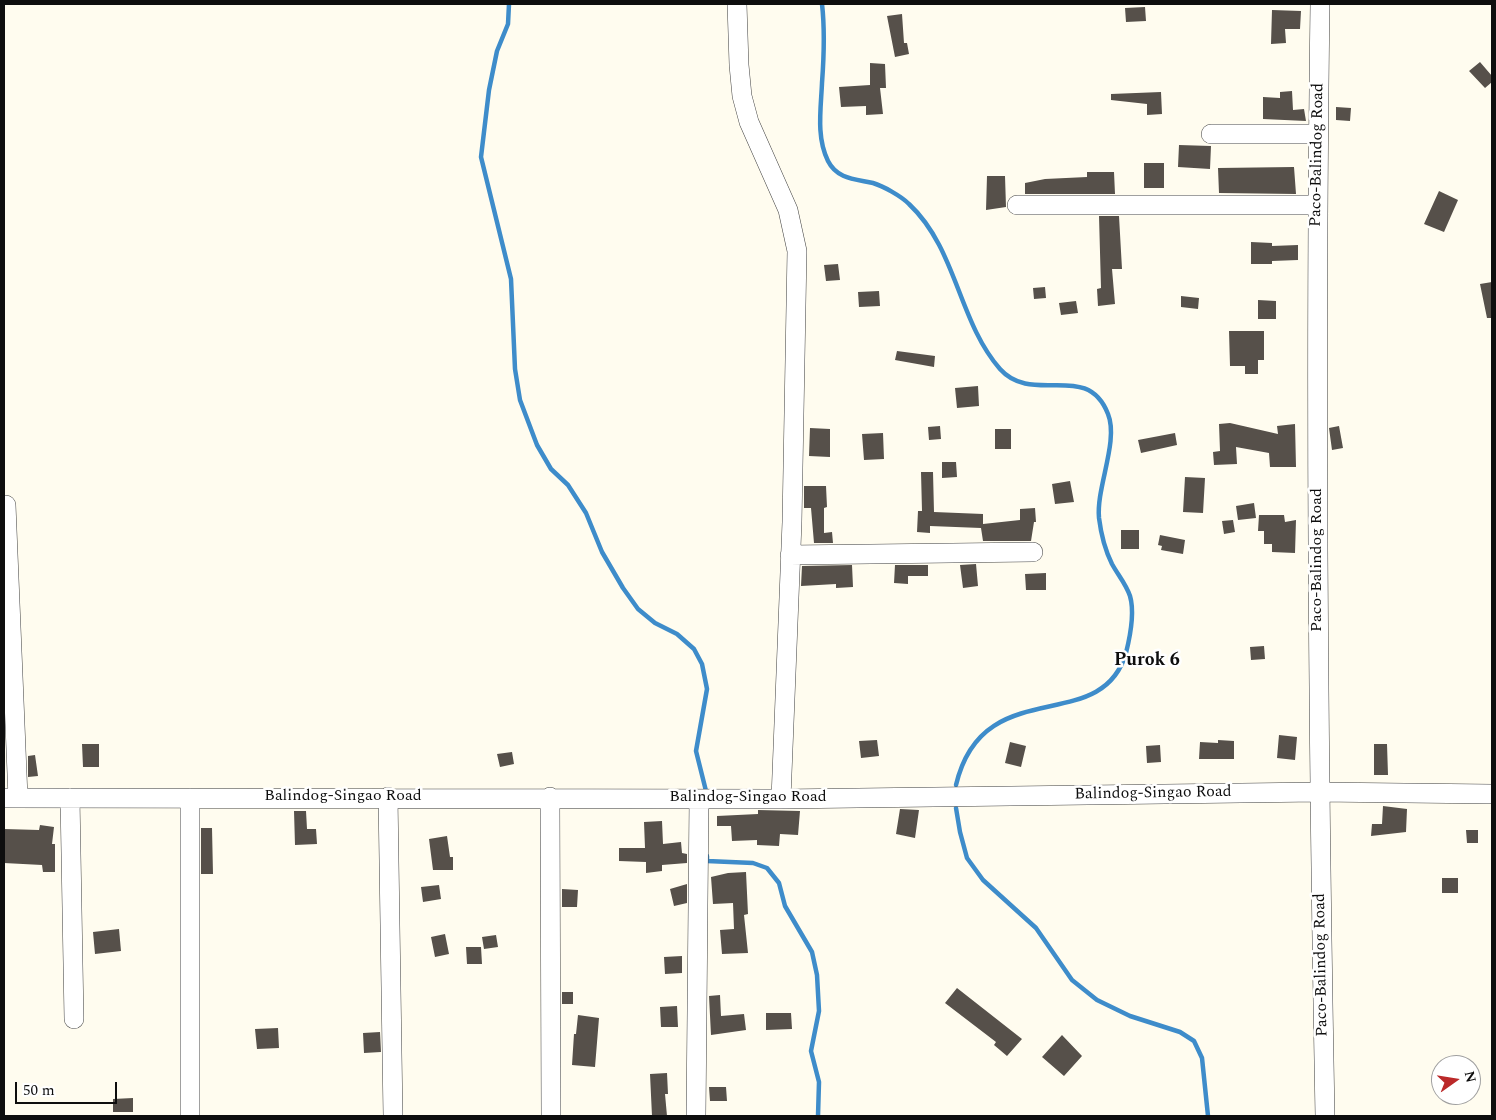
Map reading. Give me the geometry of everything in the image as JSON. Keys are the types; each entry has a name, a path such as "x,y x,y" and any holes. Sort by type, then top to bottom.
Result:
{"street":[{"path":"737,4 742,88 748,122 788,210 796,251 790,555 781,799"},
{"name":"Paco-Balindog Road","path":"1320,4 1317,205 1318,792 1324,1116"},
{"path":"1211,134 1318,134"},
{"path":"1017,205 1317,205"},
{"path":"6,504 11,798"},
{"path":"790,555 1033,552"},
{"name":"Balindog-Singao Road","path":"11,798 550,797 781,799 1318,792 1492,794"},
{"path":"388,797 393,1116"},
{"path":"550,797 551,1116"},
{"path":"70,798 74,1019"},
{"path":"190,798 190,1116"},
{"path":"696,1116 699,798"}],"building":[{"path":"1145,7 1146,21 1126,22 1125,8"},
{"path":"1272,10 1301,11 1300,29 1285,29 1286,43 1271,44"},
{"path":"902,14 904,43 907,43 909,54 895,57 887,16"},
{"path":"1480,62 1492,76 1492,82 1485,88 1469,71"},
{"path":"870,63 885,64 886,88 880,88 883,114 866,115 866,106 841,107 839,87 870,85"},
{"path":"1292,91 1293,110 1304,109 1306,121 1263,119 1263,97 1280,98 1280,92"},
{"path":"1161,92 1162,114 1147,115 1147,104 1111,100 1111,94"},
{"path":"1336,107 1351,108 1350,121 1336,120"},
{"path":"1179,145 1211,146 1210,169 1178,167"},
{"path":"1144,163 1164,163 1164,188 1144,188"},
{"path":"1294,167 1296,194 1219,193 1218,168"},
{"path":"1087,172 1114,172 1115,194 1025,194 1025,183 1045,179 1087,177"},
{"path":"987,176 1005,176 1006,207 986,210"},
{"path":"1439,191 1458,200 1444,232 1424,224"},
{"path":"1099,216 1119,216 1122,269 1112,269 1115,304 1098,306 1097,289 1101,288"},
{"path":"1251,242 1272,243 1272,246 1298,245 1298,260 1272,261 1272,264 1251,264"},
{"path":"838,264 840,280 826,281 824,265"},
{"path":"1492,282 1492,318 1487,318 1480,284"},
{"path":"1045,287 1046,298 1034,299 1033,288"},
{"path":"879,291 880,306 859,307 858,292"},
{"path":"1181,296 1199,298 1198,309 1181,307"},
{"path":"1258,300 1276,301 1276,319 1258,319"},
{"path":"1076,301 1078,313 1061,315 1059,303"},
{"path":"1229,331 1264,331 1264,360 1258,360 1258,374 1245,374 1245,366 1230,366"},
{"path":"897,351 935,356 934,367 895,360"},
{"path":"978,386 979,406 957,408 955,388"},
{"path":"1230,423 1278,434 1277,426 1295,424 1296,467 1270,467 1269,453 1236,447 1237,464 1214,465 1213,452 1220,451 1219,424"},
{"path":"940,426 941,439 929,440 928,427"},
{"path":"1339,426 1343,448 1332,450 1329,428"},
{"path":"810,428 830,429 830,457 809,456"},
{"path":"995,429 1011,429 1011,449 995,449"},
{"path":"883,433 884,459 864,460 862,434"},
{"path":"1175,433 1177,445 1141,453 1138,440"},
{"path":"942,462 956,462 957,477 942,478"},
{"path":"921,472 933,472 934,512 983,514 983,524 1020,520 1020,509 1035,508 1036,522 1034,522 1031,541 983,541 981,528 930,526 930,533 917,532 918,511 922,511"},
{"path":"1185,477 1205,478 1203,513 1183,512"},
{"path":"1070,481 1074,502 1055,504 1052,484"},
{"path":"804,486 826,486 827,507 824,508 824,533 832,532 833,543 814,543 811,508 804,508"},
{"path":"1254,503 1256,518 1238,520 1236,506"},
{"path":"1259,515 1284,515 1285,522 1296,520 1295,553 1272,552 1272,544 1264,544 1264,531 1258,531"},
{"path":"1233,520 1235,532 1224,534 1222,521"},
{"path":"1121,530 1139,530 1139,549 1121,549"},
{"path":"1160,535 1185,540 1183,554 1161,550 1162,546 1158,545"},
{"path":"976,564 978,586 963,588 960,565"},
{"path":"852,565 853,587 836,588 836,584 801,586 802,566"},
{"path":"895,565 928,565 928,576 908,576 908,584 894,583"},
{"path":"1046,573 1046,590 1026,590 1025,574"},
{"path":"1264,646 1265,659 1251,660 1250,647"},
{"path":"1279,735 1297,737 1295,760 1277,758"},
{"path":"877,740 879,756 861,758 859,741"},
{"path":"1218,740 1234,741 1234,759 1199,759 1200,742 1218,743"},
{"path":"1010,742 1026,746 1021,767 1005,763"},
{"path":"82,744 99,744 99,767 83,767"},
{"path":"1374,744 1387,744 1388,775 1374,775"},
{"path":"1160,745 1161,762 1147,763 1146,746"},
{"path":"512,752 514,764 500,767 497,754"},
{"path":"35,755 38,776 28,777 28,756"},
{"path":"1383,806 1407,809 1406,832 1371,836 1372,824 1382,824"},
{"path":"900,809 919,810 915,838 896,834"},
{"path":"758,810 800,811 798,835 780,834 779,846 757,845 757,840 732,841 731,826 717,826 717,816 758,814"},
{"path":"294,811 306,811 307,829 316,829 317,844 295,845"},
{"path":"662,821 663,844 681,842 682,853 687,854 687,863 662,865 662,871 646,873 646,862 619,861 619,848 645,848 644,822"},
{"path":"40,825 54,827 52,844 55,844 55,872 43,872 42,865 4,863 4,829 39,830"},
{"path":"201,828 212,828 213,874 201,874"},
{"path":"1466,830 1478,830 1478,843 1467,843"},
{"path":"447,836 450,857 453,857 453,870 433,870 429,839"},
{"path":"746,872 748,914 744,915 748,953 722,954 720,930 734,929 733,903 713,904 711,877 728,873"},
{"path":"1442,878 1458,878 1458,893 1442,893"},
{"path":"687,884 687,903 674,906 670,889"},
{"path":"439,885 441,899 423,902 421,887"},
{"path":"562,889 578,890 577,907 562,907"},
{"path":"119,929 121,951 95,954 93,932"},
{"path":"445,934 449,954 435,957 431,937"},
{"path":"496,935 498,947 484,949 482,937"},
{"path":"466,947 481,947 482,964 467,964"},
{"path":"682,956 682,973 665,974 664,957"},
{"path":"957,988 1022,1039 1007,1056 994,1045 996,1042 945,1003"},
{"path":"562,992 573,992 573,1004 562,1004"},
{"path":"720,995 721,1016 744,1014 746,1030 711,1035 709,996"},
{"path":"677,1006 678,1027 661,1027 660,1007"},
{"path":"766,1013 791,1013 792,1029 766,1030"},
{"path":"578,1015 599,1018 595,1067 572,1065 574,1034 576,1034"},
{"path":"278,1028 279,1048 257,1049 255,1029"},
{"path":"380,1032 381,1052 364,1053 363,1033"},
{"path":"1062,1035 1082,1056 1064,1076 1042,1057"},
{"path":"667,1073 668,1094 665,1094 667,1116 652,1116 650,1074"},
{"path":"709,1087 726,1087 727,1101 710,1101"},
{"path":"133,1098 133,1112 113,1112 113,1099"}],"waterway":[{"path":"509,4 508,24 497,51 489,90 481,157 511,279 515,369 520,400 537,445 551,469 568,485 586,513 602,552 623,588 638,609 655,623 677,634 694,649 702,664 707,689 696,751 706,791"},
{"path":"822,4 824,43 820,112 821,132 824,152 832,167 841,175 882,186 909,204 925,222 938,242 948,263 975,329 986,350 1000,369 1013,379 1028,384 1073,386 1087,389 1099,398 1108,414 1111,425 1111,437 1099,506 1099,518 1107,553 1130,596 1132,610 1131,625 1126,653 1113,678 1093,693 1068,702 1015,716 990,728 970,750 956,785"},
{"path":"956,808 967,858 983,880 1036,928 1072,980 1097,1000 1130,1016 1180,1032 1194,1041 1202,1058 1208,1116"},
{"path":"707,856 707,861 753,863 767,868 779,883 785,906 812,952 817,975 819,1011 811,1051 819,1082 818,1116"}],"district":[{"name":"Purok 6","path":"1147,661"}]}
